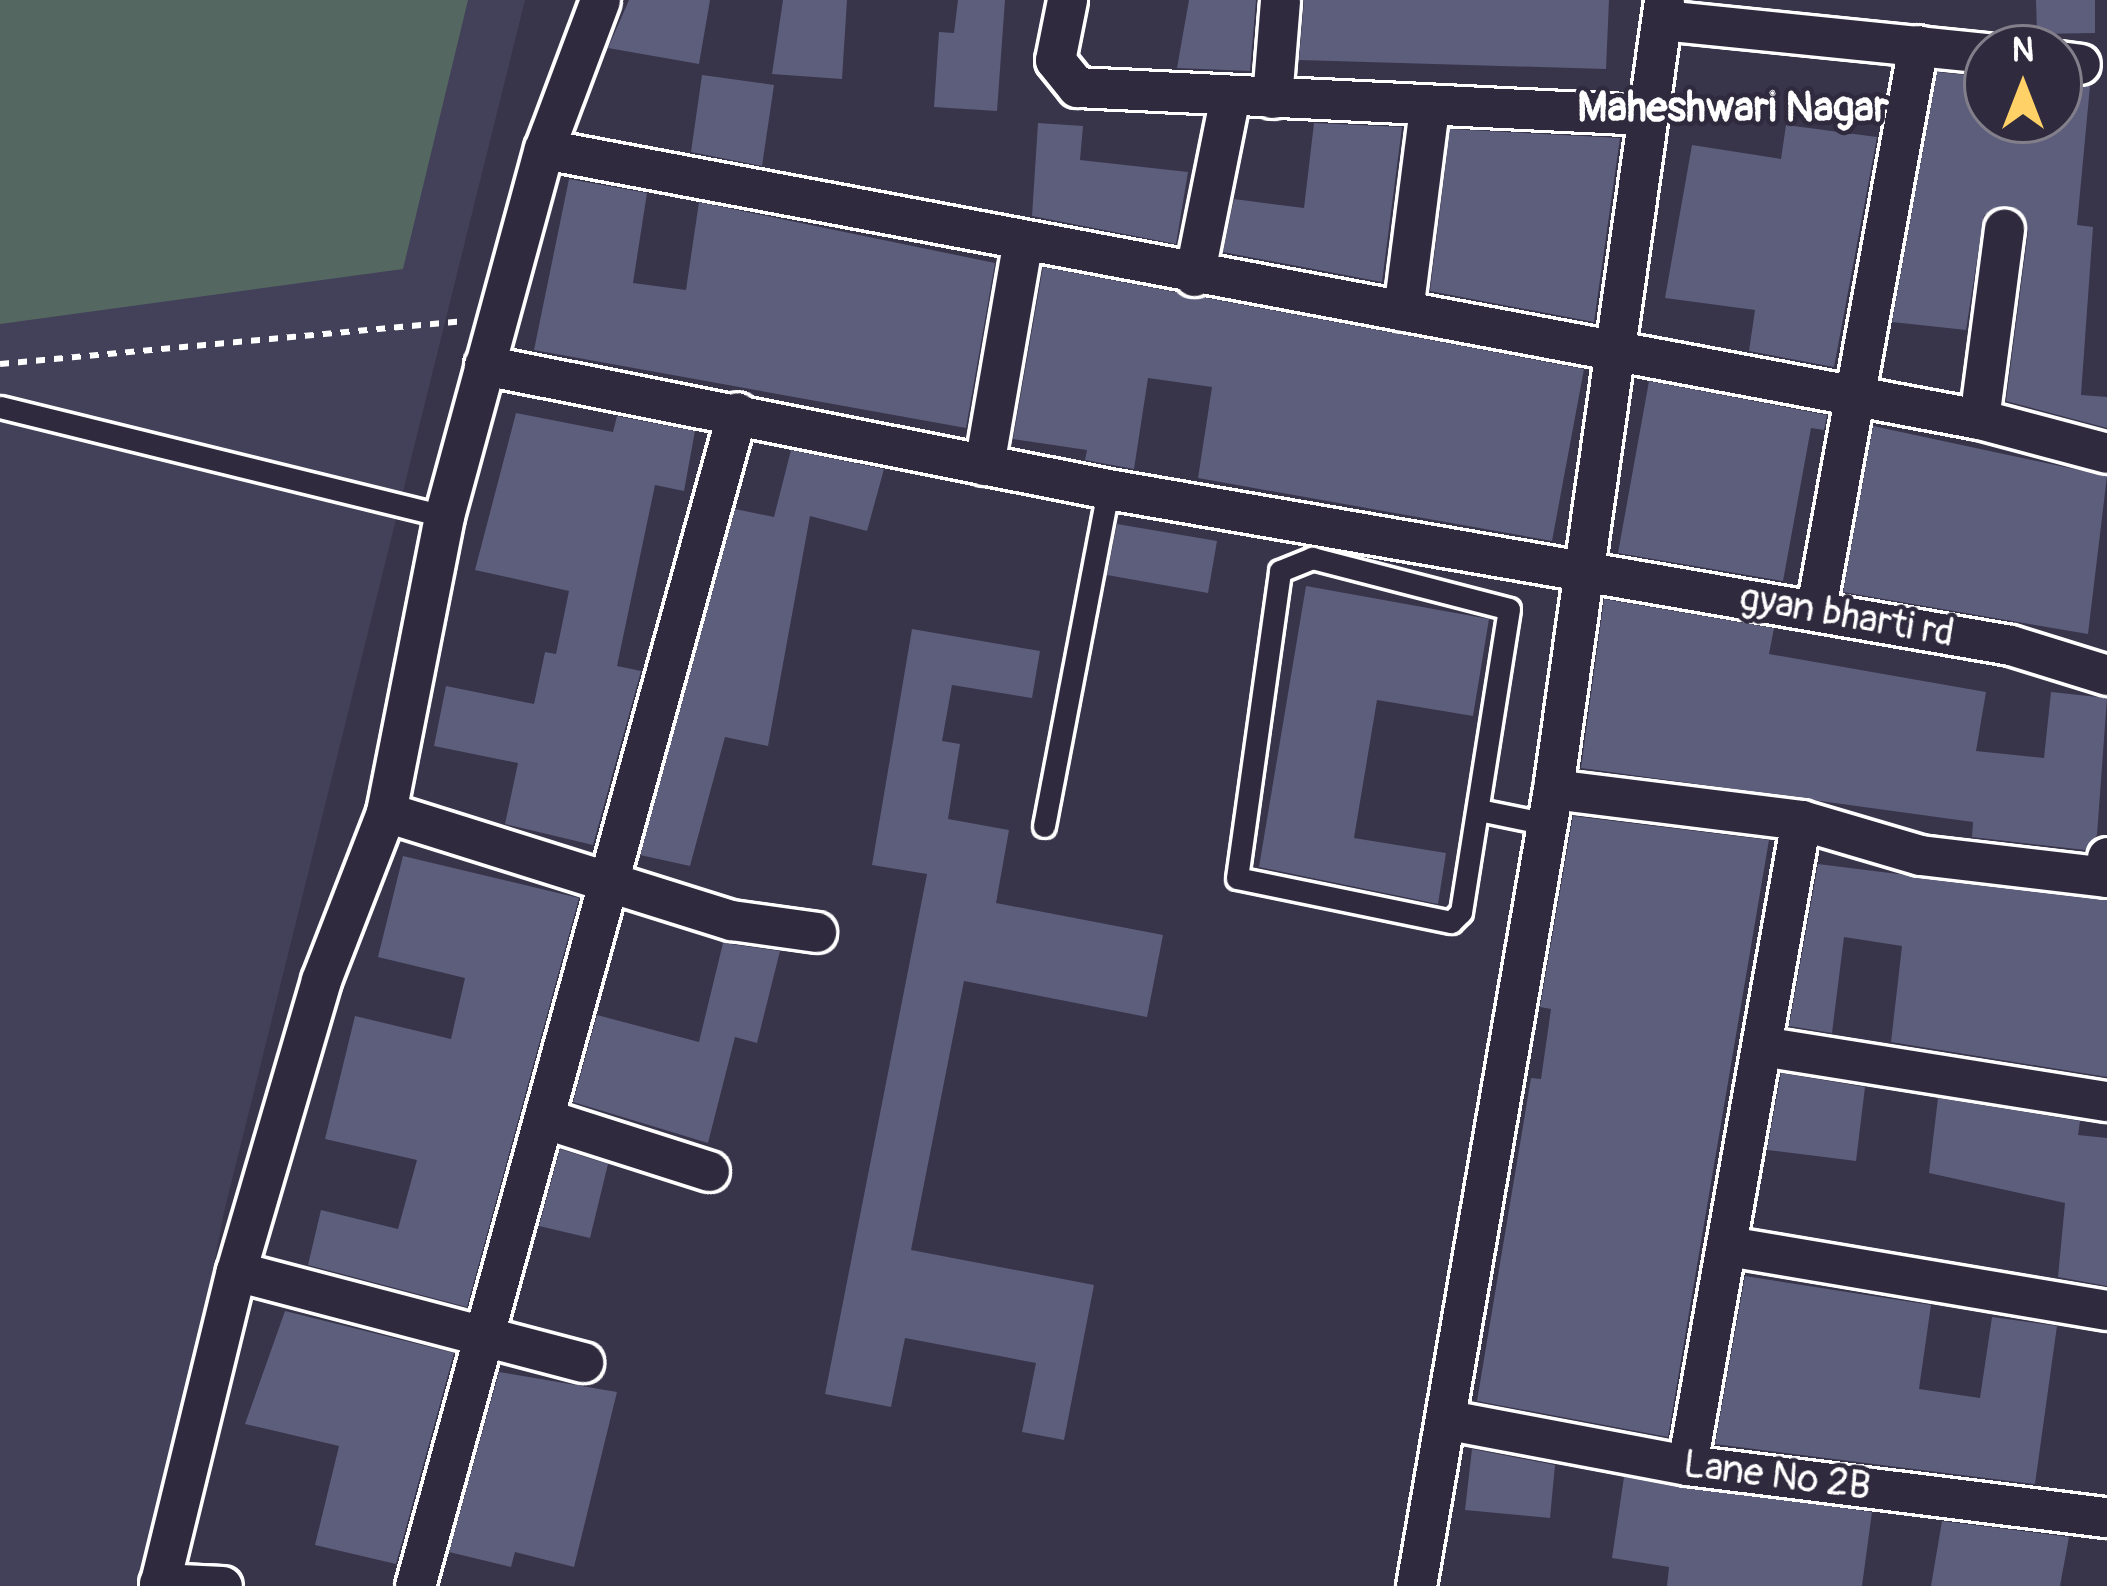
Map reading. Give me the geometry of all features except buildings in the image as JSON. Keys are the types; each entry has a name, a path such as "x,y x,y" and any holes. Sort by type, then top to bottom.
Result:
{"street":[{"path":"222,1586 159,1585 236,1271 322,980 386,812 444,516 484,365 544,149 599,0"},
{"path":"1067,0 1055,60 1077,87 1429,108 1645,115"},
{"path":"1272,98 1280,0"},
{"path":"1416,1586 1449,1420 1550,807 1663,10 1963,50"},
{"path":"1816,608 1849,397 1918,45"},
{"path":"1194,276 1230,96"},
{"path":"1403,310 1429,108"},
{"path":"544,149 1022,245 1403,310 1979,419 2107,453"},
{"path":"1979,419 2004,229"},
{"path":"984,465 1022,245"},
{"name":"gyan bharti rd","path":"484,365 1108,489 2010,645 2107,675"},
{"path":"415,1586 612,880 736,412"},
{"path":"1550,807 1801,820 1920,855 2106,877 2107,857"},
{"path":"386,812 731,920 816,932"},
{"path":"1688,1466 1801,820"},
{"path":"1762,1046 2107,1101"},
{"path":"546,1119 709,1171"},
{"path":"1728,1246 2107,1310"},
{"path":"236,1271 583,1362"},
{"name":"Lane No 2B","path":"1449,1420 1688,1466 2107,1517"}],"lane":[{"path":"0,407 444,516"},
{"path":"1043,826 1108,489"},
{"path":"1294,559 1509,609 1479,810 1461,911 1451,922 1237,878 1280,572 1294,559"},
{"path":"1479,810 1550,807"}],"path":[{"path":"0,364 466,320 472,298"}],"shaded area":[{"path":"0,0 525,0 224,1212 152,1586 0,1586"}],"green space":[{"path":"0,0 468,0 403,269 0,324"}],"district":[{"name":"Maheshwari Nagar","path":"1733,108"}]}
